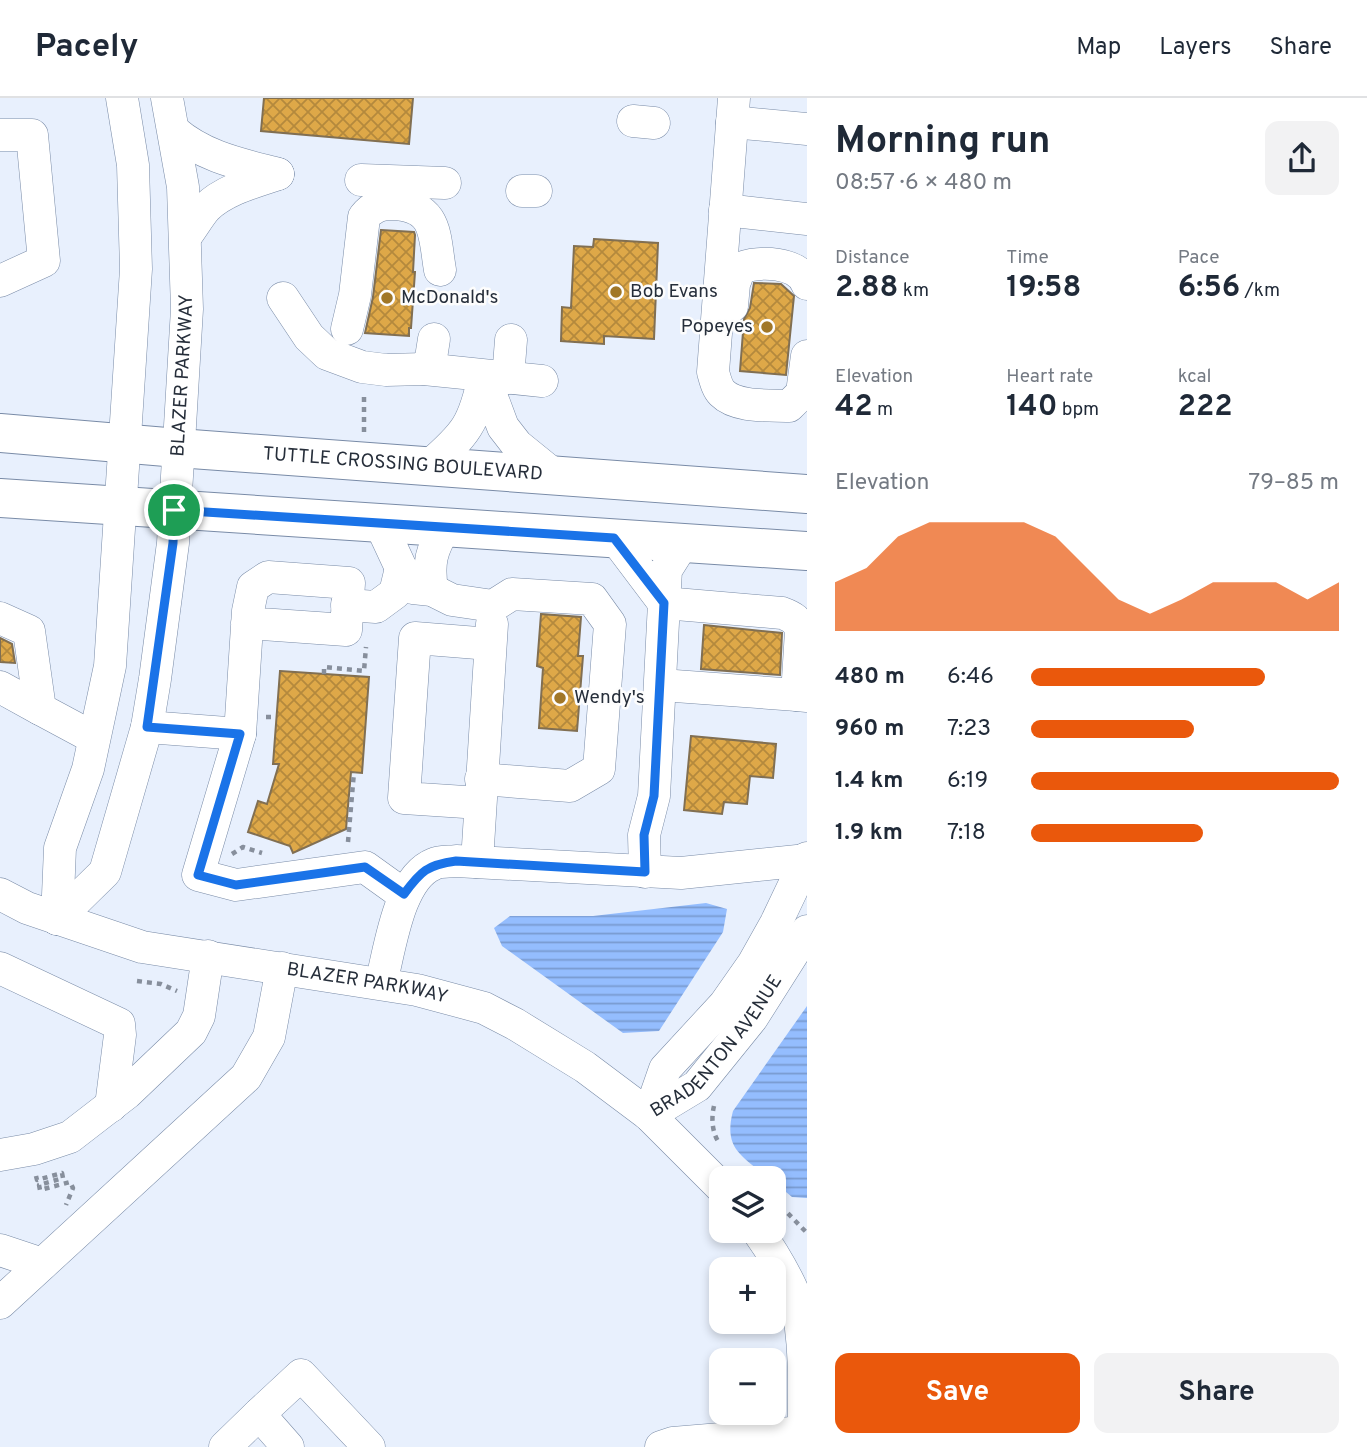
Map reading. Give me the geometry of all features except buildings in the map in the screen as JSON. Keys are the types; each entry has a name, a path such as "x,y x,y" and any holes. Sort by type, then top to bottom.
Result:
{"main road":[{"name":"TUTTLE CROSSING BOULEVARD","path":"0,433 178,449 807,494"},
{"path":"0,498 807,551"}],"street":[{"path":"57,919 60,848 88,769 110,666 136,270 132,165 122,98"},
{"name":"BLAZER PARKWAY","path":"57,919 105,872 147,727 173,543 187,309 183,187 167,98"},
{"path":"807,129 733,110 712,372 720,391 727,397 746,403 789,406 802,393 807,356"},
{"path":"174,131 188,143 210,155 278,174 247,184 213,203 205,209 186,236"},
{"path":"0,135 32,135 44,261 0,281"},
{"path":"354,185 445,182"},
{"path":"344,360 345,317 355,295 365,217 372,208 390,204 420,210 432,223 440,270"},
{"path":"725,210 807,219"},
{"path":"727,397 734,284 740,268 752,264 793,268 804,276 807,284"},
{"path":"283,298 309,337 327,354 362,367 386,370 424,369 542,381"},
{"path":"424,369 431,358 434,339"},
{"path":"429,466 458,441 471,423 512,340"},
{"path":"496,377 503,428 517,445 554,475"},
{"path":"380,523 413,588 432,590 452,600 493,606 512,594 592,599 610,624 599,769 570,786 404,798 415,638 490,644"},
{"path":"432,590 430,561 433,548 445,527"},
{"path":"614,538 664,603 782,613 793,617 799,623 802,695 661,685"},
{"path":"645,872 644,835 654,796 666,570 683,543"},
{"path":"347,605 376,607 395,593 401,568"},
{"path":"247,622 346,630 349,583 268,577 253,587 247,622 240,734 198,875 236,885 365,867 404,894"},
{"path":"477,862 493,606"},
{"path":"0,618 29,631 40,709"},
{"path":"0,687 94,738"},
{"path":"147,727 240,734"},
{"name":"BRADENTON AVENUE","path":"381,983 404,894 417,876 433,864 456,861 681,873 807,859"},
{"name":"BRADENTON AVENUE","path":"649,1115 665,1069 725,1004 753,964 807,859"},
{"name":"BLAZER PARKWAY","path":"0,894 27,908 142,947 381,983 430,993 495,1014 585,1067 649,1115 709,1175"},
{"name":"BRADENTON AVENUE","path":"649,1115 697,1086 752,1018 807,931"},
{"path":"0,1155 34,1149 70,1137 111,1106 191,1032 199,1016 208,956"},
{"path":"0,968 119,1024 111,1106"},
{"path":"0,1303 246,1077 269,1037 282,968"},
{"path":"660,1447 673,1443 803,1439 805,1359 800,1317 796,1298 765,1243"},
{"path":"0,1250 42,1264"},
{"path":"225,1447 301,1375 369,1447"},
{"path":"258,1414 288,1447"}],"path":[{"path":"348,851 354,772"},
{"path":"198,875 243,847 266,854"},
{"path":"718,1096 711,1115 715,1138 727,1153"},
{"path":"64,1204 73,1188 65,1166 36,1175 37,1180 62,1174 63,1178 38,1185 40,1190 70,1182"},
{"path":"786,1211 807,1233"}],"water":[{"path":"706,903 727,909 723,932 659,1031 623,1033 502,946 494,928 510,916 593,916"},
{"path":"807,1006 807,1198 792,1197 786,1192 786,1166 754,1166 737,1150 731,1134 733,1111"}],"place":[{"name":"Bob Evans","path":"616,292"},
{"name":"McDonald's","path":"387,298"},
{"name":"Popeyes","path":"767,327"},
{"name":"Wendy's","path":"560,698"}],"route":[{"path":"174,510 614,538 664,603 654,796 644,835 645,872 456,861 433,864 417,876 404,894 365,867 236,885 198,875 240,734 147,727 156,679 173,543 174,510"}]}
